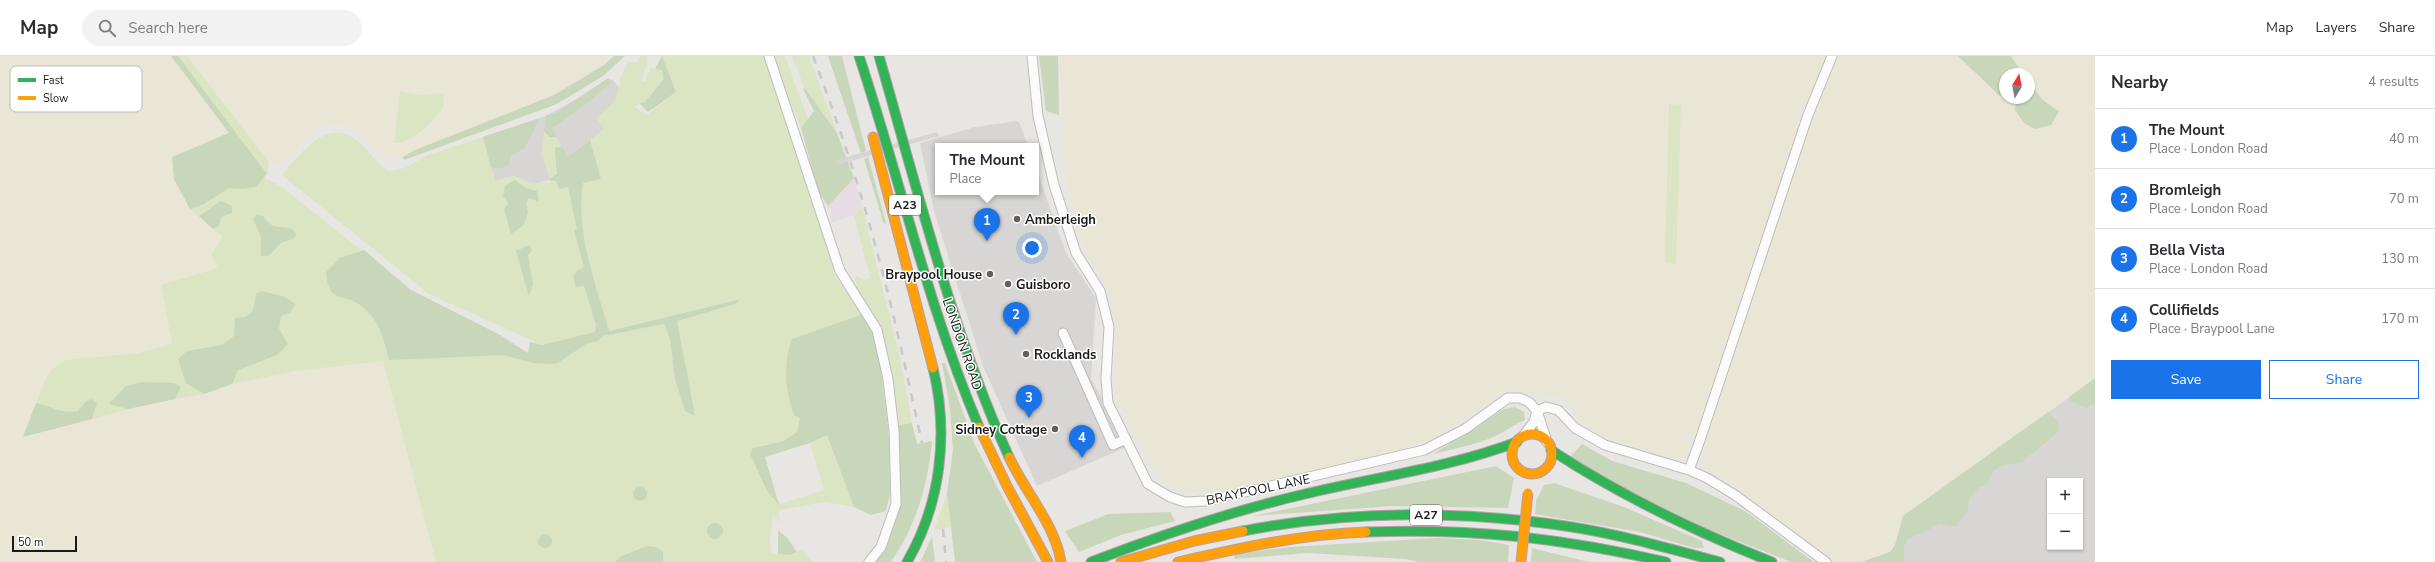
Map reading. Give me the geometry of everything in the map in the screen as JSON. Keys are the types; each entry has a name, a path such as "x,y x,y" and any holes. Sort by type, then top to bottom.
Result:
{"highway":[{"path":"857,56 860,86 937,385 942,426 940,472 933,501 922,533 907,562"},
{"name":"LONDON ROAD","path":"857,56 951,355 974,414 1002,475 1048,562"},
{"name":"LONDON ROAD","path":"879,56 953,310 966,348 989,407 1022,483 1060,549 1061,562"},
{"path":"1091,562 1126,548 1225,514 1335,487 1449,465 1520,439 1536,435 1549,446 1636,503 1704,535 1772,562"},
{"path":"1520,439 1512,452 1512,458 1514,464 1523,472 1528,493"},
{"path":"1520,562 1528,493 1531,482 1538,473 1548,466 1550,461 1549,446"},
{"path":"1523,472 1538,473"},
{"name":"A27","path":"1121,562 1184,544 1272,526 1378,515 1428,515 1511,519 1566,526 1660,545 1720,562"},
{"name":"A27","path":"1178,562 1284,540 1379,531 1446,530 1555,539 1666,562"},
{"path":"1060,549 1072,559"}],"street":[{"path":"769,56 840,271 877,330 888,379 894,431 896,504 881,547 869,562"},
{"name":"BRAYPOOL LANE","path":"1032,56 1038,116 1054,185 1076,253 1100,291 1109,327 1106,379 1108,403 1148,484 1170,497 1185,502 1206,501 1424,450 1465,429 1508,398 1524,400 1537,411"},
{"path":"1689,470 1700,443 1808,115 1832,56"},
{"path":"1062,333 1114,445 1126,439"},
{"path":"1537,411 1546,407 1558,410 1576,428 1605,445 1689,470 1735,495 1826,562"},
{"path":"1520,439 1534,422 1537,411"},
{"path":"1537,411 1549,446"}],"shaded area":[{"path":"0,56 171,56 229,133 207,143 190,209 223,237 211,254 218,268 162,285 172,344 139,353 65,360 149,404 204,394 232,384 294,371 383,361 436,562 0,562"},
{"path":"187,56 614,56 604,65 554,95 415,150 403,157 387,159 353,128 331,124 316,128 281,163 269,162"},
{"path":"1061,56 1827,56 1806,106 1800,113 1797,134 1698,437 1687,433 1686,440 1691,447 1682,461 1609,438 1590,430 1574,416 1571,404 1563,398 1536,393 1528,395 1507,391 1439,435 1419,444 1383,456 1233,490 1197,493 1182,491 1160,478 1113,393 1116,322 1105,283 1085,250 1065,171"},
{"path":"1835,56 2095,56 2095,378 1982,461 1903,516 1895,545 1890,552 1861,562 1832,562 1826,559 1747,500 1731,483 1701,467 1700,461 1709,461 1710,455 1703,452 1707,430 1794,163"},
{"path":"612,79 635,107 550,180 534,184 514,176 495,181 483,137 546,116"},
{"path":"1017,121 1020,124 1027,143 935,143 935,195 1039,195 1039,176 1066,253 1096,298 1091,379 1129,446 1037,486 983,366 934,211 920,143 975,127"},
{"path":"854,178 862,207 854,215 830,223 831,209 828,206"},
{"path":"2095,378 2095,562 1891,562 1903,516 1982,461"}],"green space":[{"path":"171,56 178,56 267,174 256,187 243,189 229,188 204,204 190,209 174,179 172,157 229,133"},
{"path":"178,56 187,56 269,162 267,174"},
{"path":"614,56 625,56 603,76 557,104 404,160 403,157 415,150 554,95 604,65"},
{"path":"641,56 647,56 647,65 641,80 645,82 650,68 662,70 663,80 645,102 639,103 635,107 647,115 676,92 662,56 765,56 813,201 835,277 864,314 801,418 797,432 784,440 754,448 779,504 824,490 810,443 827,435 854,507 825,502 779,510 780,523 773,515 770,538 771,553 790,555 802,550 812,562 663,562 663,552 647,546 619,557 616,562 436,562 383,361 294,371 232,384 204,394 149,404 23,437 45,380 52,369 66,360 139,353 172,344 161,285 218,268 211,254 223,237 190,209 174,179 172,157 229,133 264,177 282,187 411,290 500,335 521,359 533,363 558,363 586,344 598,341 603,336 664,324 670,339 675,379 694,416 677,321 740,299 604,332 584,285 596,325 595,332 542,345 429,294 282,175 312,143 331,133 341,133 352,137 357,141 378,163 388,171 405,168 428,155 483,137 495,181 514,176 534,184 556,181 559,189 601,179 590,140 604,129 596,118 614,102 620,85 620,77 628,62 638,62","holes":["520,183 536,202 529,197 526,203 528,212 511,234 504,211 508,203 503,196 505,186"]},
{"path":"662,56 676,92 648,112 639,103 645,102 663,80 662,70 655,69"},
{"path":"772,56 785,56 808,120 801,128"},
{"path":"792,56 809,56 837,133 804,87"},
{"path":"828,56 842,56 866,151 861,153"},
{"path":"1039,56 1058,56 1059,115 1046,111"},
{"path":"1958,56 2011,56 2019,68 1999,68 1999,95"},
{"path":"608,78 612,82 584,106 552,128 556,137 550,137 544,131 546,116 559,111"},
{"path":"2035,86 2041,98 2059,111 2051,125 2035,129 2024,123 2015,110 2016,104 2035,104"},
{"path":"804,87 837,133 854,178 828,206 818,191 801,128 814,111 804,91"},
{"path":"400,91 419,95 443,94 444,106 435,118 416,135 408,140 394,143"},
{"path":"1669,104 1681,105 1676,264 1665,262"},
{"path":"540,118 524,149 511,154 509,165 499,169 491,167 483,137"},
{"path":"544,131 550,137 556,137 562,147 555,148 557,174 550,179 541,154"},
{"path":"590,140 601,179 583,183 581,202 582,220 588,258 609,331 741,299 735,304 677,321 695,416 685,411 675,379 670,339 664,324 603,336 598,341 586,344 558,363 533,363 503,355 389,360 381,332 378,325 369,313 356,303 334,294 330,290 326,272 340,258 364,250 411,290 500,335 528,353 530,342 542,345 595,332 596,325 584,286 576,287 573,277 577,271 584,267 574,230 577,229 568,187 559,189 556,181 550,181 550,179 557,174 555,148 562,147 568,157"},
{"path":"868,157 886,223 884,224 864,159"},
{"path":"515,180 526,188 537,191 539,202 529,198 526,203 528,212 524,225 511,234 504,210 508,203 503,196 505,186"},
{"path":"221,201 232,206 232,213 221,217 219,226 213,229 199,216"},
{"path":"862,207 899,353 912,423 899,425 889,363 880,327 874,314 858,291 856,284 855,275 864,280 870,278 854,215"},
{"path":"257,215 263,216 274,226 294,230 296,235 293,239 284,241 280,244 270,255 261,256 261,237 253,219"},
{"path":"529,245 532,250 528,255 533,284 529,296 516,251"},
{"path":"262,291 285,297 295,304 291,312 281,316 279,329 288,344 277,355 238,370 232,384 204,394 186,383 178,359 187,351 222,345 234,336 235,318 246,317 253,311 256,294"},
{"path":"864,314 874,333 879,352 889,437 890,494 886,511 871,515 854,507 827,435 810,443 765,457 779,505 767,491 750,454 753,448 783,441 797,432 800,418 794,415 786,377 787,358 792,339"},
{"path":"942,363 945,363 975,445 1037,562 955,562 947,493 953,451 950,408"},
{"path":"2095,378 2095,404 2086,408 2071,401 2069,397"},
{"path":"141,382 174,383 181,387 175,399 128,409 109,404 126,386"},
{"path":"91,399 97,403 92,419 23,437 36,403 61,411 71,412 78,411 85,402"},
{"path":"1515,407 1524,412 1525,420 1486,440 1433,454 1504,409"},
{"path":"2048,412 2058,423 2058,432 2022,462 2001,466 1993,471 1987,484 1979,487 1969,499 1968,510 1955,527 1940,524 1908,539 1904,546 1904,562 1861,562 1890,552 1895,545 1903,516"},
{"path":"912,423 917,444 932,441 924,489 914,519 900,548 891,562 874,562 899,504 899,425"},
{"path":"1582,444 1612,461 1686,483 1745,511 1814,562 1791,562 1708,529 1621,487 1570,457"},
{"path":"1496,466 1514,478 1508,508 1393,506 1253,516"},
{"path":"1554,483 1624,507 1702,541 1704,548 1694,548 1640,532 1535,514 1536,501 1544,485"},
{"path":"640,487 645,489 647,494 645,499 640,501 635,499 633,494 635,489"},
{"path":"947,493 951,527 934,530"},
{"path":"1170,512 1175,521 1121,535 1079,552 1065,531 1109,514"},
{"path":"712,523 718,523 723,528 721,537 718,539 712,539 707,534 707,528"},
{"path":"778,530 787,538 797,552 790,555 778,554"},
{"path":"545,534 550,536 552,541 550,546 545,548 540,546 538,541 540,536"},
{"path":"932,536 935,562 920,562 921,561"},
{"path":"1436,538 1481,540 1509,545 1508,562 1420,562 1406,559 1308,553 1235,559 1234,554 1291,547"},
{"path":"647,546 656,547 663,552 663,562 616,562 619,557"},
{"path":"1532,548 1589,562 1531,562"}],"pier":[{"path":"937,132 939,136 837,165 836,160"}],"railway":[{"path":"813,56 861,194 894,316 922,443"},
{"path":"943,529 946,562"}],"traffic: fast":[{"path":"859,56 944,336 979,427"},
{"path":"879,56 922,208 953,309 988,409 1009,457"},
{"path":"907,562 919,540 928,516 939,468 941,443 940,418 938,393 933,368"},
{"path":"1091,562 1170,533 1251,508 1305,494 1465,459 1517,442"},
{"path":"1551,450 1604,483 1658,512 1714,538 1772,562"},
{"path":"1243,531 1324,519 1366,516 1449,515 1531,521 1591,530 1720,562"},
{"path":"1366,532 1406,531 1481,533 1518,536 1590,547 1666,562"}],"traffic: slow":[{"path":"873,137 933,368"},
{"path":"979,427 1007,486 1048,562"},
{"path":"1532,434 1540,436 1546,440 1550,446 1552,454 1550,462 1546,468 1540,472 1532,474 1524,472 1518,468 1514,462 1512,454 1514,446 1518,440 1524,436 1532,434"},
{"path":"1009,457 1053,534 1061,562"},
{"path":"1521,562 1528,493"},
{"path":"1121,562 1194,541 1243,531"},
{"path":"1178,562 1248,547 1295,539 1342,533 1366,532"}],"place":[{"name":"Amberleigh","path":"1017,219"},
{"name":"The Mount","path":"987,241"},
{"name":"Braypool House","path":"990,274"},
{"name":"Guisboro","path":"1008,284"},
{"name":"Bromleigh","path":"1016,335"},
{"name":"Rocklands","path":"1026,354"},
{"name":"Bella Vista","path":"1029,418"},
{"name":"Sidney Cottage","path":"1055,429"},
{"name":"Collifields","path":"1082,458"}]}
